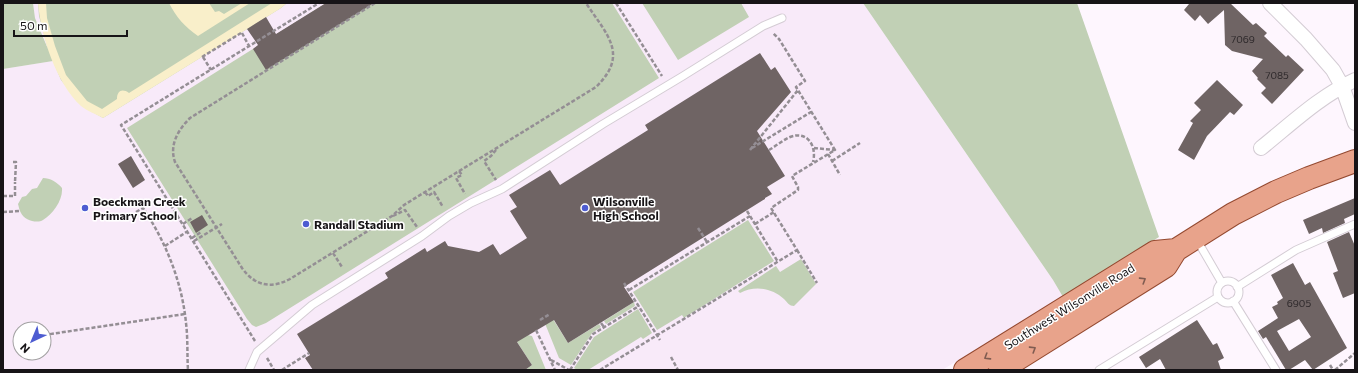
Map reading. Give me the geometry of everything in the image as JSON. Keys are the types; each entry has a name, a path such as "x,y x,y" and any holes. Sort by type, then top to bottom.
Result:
{"main road":[{"name":"Southwest Wilsonville Road","path":"1000,370 1166,266 1176,250 1233,214 1276,192 1355,161"},
{"name":"Southwest Wilsonville Road","path":"965,370 1155,252 1176,250"}],"street":[{"path":"1270,3 1306,39 1333,70 1342,86 1355,123"},
{"path":"1261,148 1314,105 1342,86 1355,80"}],"lane":[{"path":"249,370 257,352 312,305 422,236 449,216 471,203 502,189 603,124 763,26 782,18"},
{"path":"1237,287 1296,250 1355,224"},
{"path":"1195,237 1222,283"},
{"path":"1230,282 1237,287 1238,294 1234,301 1226,303 1218,297 1217,290 1222,283 1230,282"},
{"path":"1102,369 1218,297"},
{"path":"1234,301 1276,370"}],"path":[{"path":"260,349 121,125 319,3"},
{"path":"375,3 190,118 183,125 175,140 173,150 175,162 245,273 265,285 285,282 392,216 405,210 422,236"},
{"path":"392,216 404,205 593,90 603,81 611,66 614,50 611,41 586,3"},
{"path":"616,3 667,85"},
{"path":"211,70 202,57 241,33 249,46"},
{"path":"770,33 775,34 779,39 805,81 796,87 834,150"},
{"path":"798,90 750,150 811,112"},
{"path":"769,150 790,137 797,136 806,138 814,147 815,154 813,163"},
{"path":"832,161 860,143"},
{"path":"814,147 834,150"},
{"path":"497,149 491,156 484,160 502,189"},
{"path":"817,282 771,208 798,190 792,176 834,150"},
{"path":"828,154 840,175"},
{"path":"3,196 14,196 16,162 13,162"},
{"path":"459,171 462,175 456,178 471,203"},
{"path":"425,192 428,196 434,192 449,216"},
{"path":"136,212 143,208 153,223 170,258 179,286 185,314 188,370"},
{"path":"3,212 20,211"},
{"path":"747,211 778,262"},
{"path":"755,224 774,212"},
{"path":"629,290 750,216"},
{"path":"183,224 192,218"},
{"path":"194,242 222,224"},
{"path":"698,228 707,242"},
{"path":"165,246 188,231"},
{"path":"192,238 201,232"},
{"path":"600,370 797,250"},
{"path":"333,253 342,267"},
{"path":"624,283 660,340"},
{"path":"550,359 570,370 593,334 639,306"},
{"path":"52,334 185,314"},
{"path":"540,320 550,314"},
{"path":"601,322 604,327"},
{"path":"536,330 555,370"},
{"path":"282,370 309,353"},
{"path":"1330,365 1334,370 1339,369 1355,353"},
{"path":"671,357 678,370"}],"shaded area":[{"name":"Wilsonville High School","path":"33,3 863,3 1053,280 1063,297 942,370 3,370 3,69 53,61 35,18"}],"green space":[{"path":"3,3 33,3 35,18 48,49 39,16 38,3 287,3 103,118 82,106 61,80 53,61 3,69"},
{"name":"Randall Stadium","path":"326,3 612,3 659,78 266,323 256,327 247,319 127,128"},
{"path":"642,3 741,3 749,17 678,60"},
{"path":"863,3 1077,3 1159,237 1063,297 1053,280"},
{"path":"43,178 56,182 62,188 61,197 57,206 47,217 37,222 31,221 25,218 20,211 18,204 22,197 26,196 32,189 37,188"},
{"path":"748,220 774,261 684,318 682,315 657,330 633,292"},
{"path":"801,259 816,284 794,306 790,305 779,295 769,290 757,288 740,293 738,291 776,266 780,272"},
{"path":"634,302 635,306 606,324 604,321"},
{"path":"638,309 652,333 643,339 641,337 588,370 577,370 574,368 594,337"},
{"path":"551,316 568,343 599,324 601,327 592,333 571,365 559,358 544,321"},
{"path":"510,331 532,336 546,370 525,370 532,365"}],"sand":[{"path":"38,3 46,3 47,18 55,46 66,75 87,101 102,109 117,99 120,91 129,93 272,3 287,3 103,118 81,106 64,85 46,44 42,30"},
{"path":"169,3 209,3 215,12 219,11 224,14 242,3 250,3 198,36 181,21"}],"building":[{"path":"326,3 374,3 266,70 253,49 258,45 247,29 266,17 276,34"},
{"path":"1188,3 1230,3 1253,25 1256,23 1267,33 1264,36 1286,57 1288,55 1304,70 1272,104 1261,93 1266,88 1257,79 1258,78 1252,71 1263,59 1232,51 1225,45 1224,10 1208,24 1200,15 1195,21 1184,10 1189,4"},
{"name":"Wilsonville High School","path":"760,53 771,70 775,67 791,92 757,131 785,176 767,187 772,194 765,199 624,287 634,302 568,343 554,320 517,342 532,365 525,370 313,370 305,358 310,355 297,334 388,278 385,273 425,248 427,252 445,241 448,246 479,252 493,244 500,255 527,238 510,211 517,207 509,195 550,170 560,185 648,130 645,125"},
{"path":"1217,80 1243,105 1234,115 1230,112 1207,136 1194,160 1178,150 1193,123 1190,121 1201,110 1194,103"},
{"path":"131,156 145,180 133,188 118,164"},
{"path":"1355,198 1355,214 1344,219 1345,223 1323,233 1322,228 1309,234 1303,220"},
{"path":"202,215 208,225 196,233 190,222"},
{"path":"1349,232 1355,246 1355,293 1343,298 1333,273 1338,271 1327,242"},
{"path":"1293,263 1305,285 1310,282 1347,348 1313,370 1305,360 1289,370 1286,370 1266,337 1263,339 1258,331 1278,318 1272,307 1278,304 1277,302 1283,298 1271,275","holes":["1299,319 1311,337 1289,351 1277,331"]},
{"path":"1197,320 1213,345 1217,343 1224,358 1218,361 1221,370 1166,370 1160,359 1146,368 1139,357"}],"place":[{"name":"Boeckman Creek Primary School","path":"85,208"},
{"name":"Wilsonville High School","path":"585,208"},
{"name":"Randall Stadium","path":"306,224"}]}
